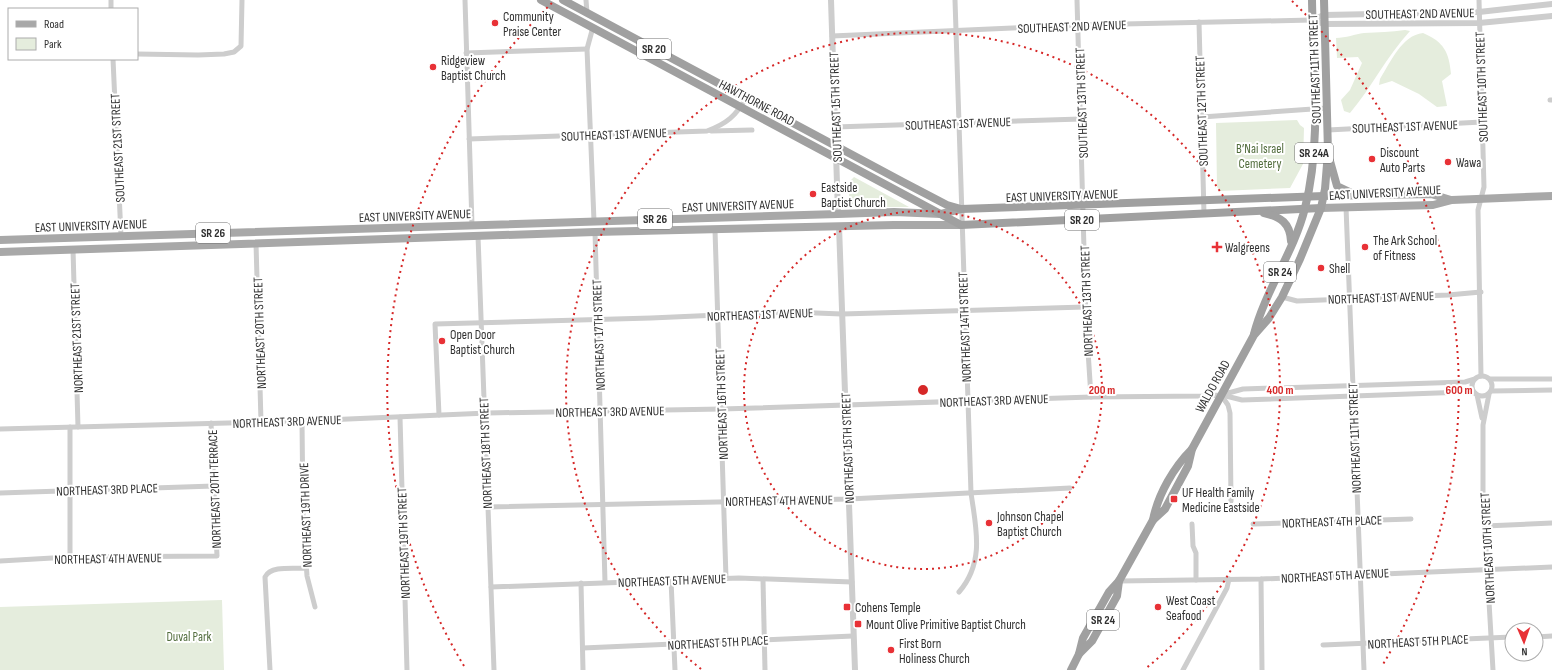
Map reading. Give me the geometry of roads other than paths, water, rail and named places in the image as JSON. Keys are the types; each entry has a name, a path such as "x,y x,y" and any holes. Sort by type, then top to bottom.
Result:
{"highway":[{"name":"HAWTHORNE ROAD","path":"541,0 961,225"},
{"name":"HAWTHORNE ROAD","path":"563,0 933,198 961,209"},
{"name":"SOUTHEAST 11TH STREET","path":"1308,197 1314,149 1315,108 1312,0"},
{"name":"SOUTHEAST 11TH STREET","path":"1321,208 1324,196 1328,152 1324,0"},
{"path":"1328,152 1335,182 1341,188 1356,195"},
{"name":"EAST UNIVERSITY AVENUE","path":"961,209 1083,206 1324,196"},
{"name":"WALDO ROAD","path":"1254,335 1259,315 1292,244 1308,197"},
{"name":"EAST UNIVERSITY AVENUE","path":"961,225 1321,208"},
{"name":"WALDO ROAD","path":"1071,670 1079,654 1092,641 1113,602 1116,596 1119,581 1153,520 1156,506 1180,460 1192,449 1254,335 1269,318 1282,296 1300,259 1321,208"},
{"path":"1255,211 1273,215 1285,222 1291,233 1292,244"}],"main road":[{"name":"EAST UNIVERSITY AVENUE","path":"1324,196 1432,194 1452,200"},
{"name":"EAST UNIVERSITY AVENUE","path":"1321,208 1433,205 1452,200 1552,196"},
{"name":"EAST UNIVERSITY AVENUE","path":"0,240 894,212 941,214 961,209"},
{"path":"838,214 839,226"},
{"path":"714,218 715,230"},
{"path":"594,221 594,232"},
{"path":"472,225 478,236"},
{"name":"EAST UNIVERSITY AVENUE","path":"0,252 594,232 839,226 961,225"},
{"path":"356,229 357,240"},
{"path":"255,232 256,243"},
{"path":"118,248 121,236"},
{"path":"72,238 73,249"}],"street":[{"path":"138,54 198,56 234,52 240,46 242,0"},
{"path":"465,0 472,225"},
{"path":"586,0 587,13"},
{"name":"SOUTHEAST 15TH STREET","path":"831,0 838,214"},
{"name":"NORTHEAST 14TH STREET","path":"954,0 971,493 978,542 975,566 959,592"},
{"name":"SOUTHEAST 13TH STREET","path":"1077,0 1083,206"},
{"name":"SOUTHEAST 10TH STREET","path":"1479,0 1484,187 1482,198"},
{"name":"SOUTHEAST 2ND AVENUE","path":"1312,20 1324,15 1479,12 1552,4"},
{"name":"SOUTHEAST 2ND AVENUE","path":"832,36 956,32 1078,25 1199,22 1312,20 1324,24 1479,23 1552,16"},
{"name":"SOUTHEAST 12TH STREET","path":"1199,22 1204,214"},
{"path":"592,27 588,49 594,221"},
{"path":"466,53 588,49"},
{"name":"SOUTHEAST 21ST STREET","path":"113,60 121,236"},
{"name":"SOUTHEAST 1ST AVENUE","path":"469,139 707,131 723,125 740,107 746,98"},
{"path":"1202,117 1328,108"},
{"name":"SOUTHEAST 1ST AVENUE","path":"836,127 1081,119"},
{"name":"SOUTHEAST 1ST AVENUE","path":"1328,130 1482,122"},
{"path":"707,131 752,130"},
{"path":"1481,376 1481,292 1478,210 1482,198"},
{"name":"NORTHEAST 13TH STREET","path":"1083,206 1085,307 1091,397"},
{"name":"NORTHEAST 11TH STREET","path":"1346,207 1351,298 1352,396 1364,670"},
{"name":"NORTHEAST 15TH STREET","path":"839,226 855,670"},
{"name":"NORTHEAST 16TH STREET","path":"715,230 722,409 726,578"},
{"name":"NORTHEAST 17TH STREET","path":"594,232 605,582"},
{"name":"NORTHEAST 18TH STREET","path":"478,236 494,670"},
{"name":"NORTHEAST 20TH STREET","path":"256,243 261,422"},
{"name":"NORTHEAST 21ST STREET","path":"73,249 78,427"},
{"name":"NORTHEAST 1ST AVENUE","path":"1282,296 1297,301 1448,295 1481,292"},
{"name":"NORTHEAST 1ST AVENUE","path":"439,415 435,324 597,318 718,316 790,312 842,314 1085,307"},
{"path":"1481,376 1490,379 1549,379 1549,390 1490,393 1484,397 1476,394 1472,385 1475,379 1481,376"},
{"name":"NORTHEAST 3RD AVENUE","path":"1221,395 1243,389 1465,382 1475,379"},
{"path":"1490,379 1492,385 1490,393"},
{"path":"1424,383 1425,393"},
{"path":"1285,388 1285,398"},
{"name":"NORTHEAST 3RD AVENUE","path":"0,429 302,421 484,413 722,409 1091,397 1221,395 1242,400 1425,393 1465,392 1476,394"},
{"name":"NORTHEAST 10TH STREET","path":"1483,425 1490,393"},
{"name":"NORTHEAST 10TH STREET","path":"1476,394 1483,425 1485,526 1493,670"},
{"path":"1221,395 1228,405 1230,413 1231,501"},
{"name":"NORTHEAST 19TH STREET","path":"400,417 407,670"},
{"name":"NORTHEAST 19TH DRIVE","path":"302,421 303,516 306,568 315,607"},
{"name":"NORTHEAST 20TH TERRACE","path":"211,423 217,556"},
{"path":"70,427 70,557"},
{"name":"NORTHEAST 3RD PLACE","path":"0,492 214,486"},
{"name":"NORTHEAST 4TH AVENUE","path":"487,507 848,499 1070,488"},
{"name":"NORTHEAST 4TH PLACE","path":"1253,524 1411,519"},
{"path":"1485,526 1552,523"},
{"path":"1192,524 1193,546 1196,553 1196,580"},
{"name":"NORTHEAST 4TH AVENUE","path":"0,561 70,557 217,556"},
{"name":"NORTHEAST 5TH AVENUE","path":"1119,581 1261,579 1552,567"},
{"path":"270,670 265,577 267,573 274,569 306,568"},
{"name":"NORTHEAST 5TH AVENUE","path":"492,587 726,578 852,582"},
{"path":"1183,670 1227,588 1229,579"},
{"path":"1261,579 1262,670"},
{"path":"671,580 675,670"},
{"path":"763,580 765,670"},
{"path":"581,583 583,670"},
{"name":"NORTHEAST 5TH PLACE","path":"583,648 853,636"},
{"name":"NORTHEAST 5TH PLACE","path":"1323,645 1504,637"}],"place":[{"name":"Community Praise Center","path":"495,23"},
{"name":"Ridgeview Baptist Church","path":"433,67"},
{"name":"Discount Auto Parts","path":"1372,159"},
{"name":"Wawa","path":"1448,162"},
{"name":"Eastside Baptist Church","path":"813,194"},
{"name":"Walgreens","path":"1217,247"},
{"name":"The Ark School of Fitness","path":"1365,247"},
{"name":"Shell","path":"1321,268"},
{"name":"Open Door Baptist Church","path":"442,341"},
{"name":"UF Health Family Medicine Eastside","path":"1174,499"},
{"name":"Johnson Chapel Baptist Church","path":"989,523"},
{"name":"Cohens Temple","path":"847,607"},
{"name":"West Coast Seafood","path":"1158,607"},
{"name":"Mount Olive Primitive Baptist Church","path":"858,624"},
{"name":"First Born Holiness Church","path":"891,650"}],"park label":[{"name":"B’Nai Israel Cemetery","path":"1260,156"},
{"name":"Duval Park","path":"189,636"}]}
